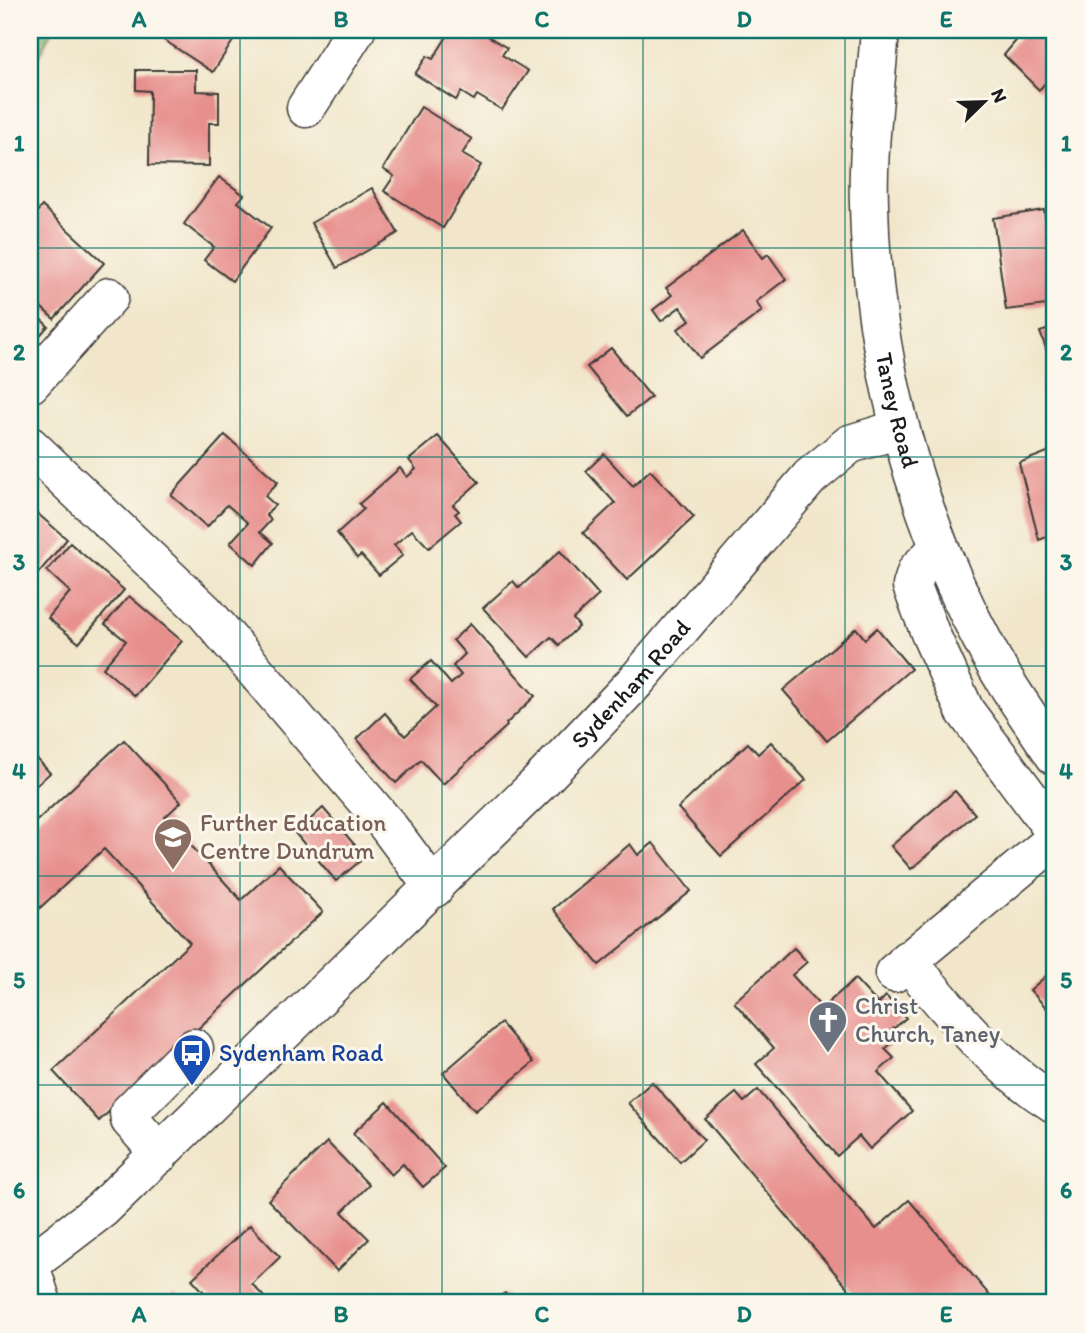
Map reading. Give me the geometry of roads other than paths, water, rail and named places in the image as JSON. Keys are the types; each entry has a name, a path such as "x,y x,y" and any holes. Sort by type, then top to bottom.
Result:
{"street":[{"path":"306,108 356,30"},
{"name":"Taney Road","path":"880,30 870,160 871,249 879,316 899,429 939,548 989,655 1055,756"},
{"path":"30,384 109,297"},
{"name":"Sydenham Road","path":"30,1264 82,1227 160,1154 537,785 636,681 810,477 850,444 899,429"},
{"path":"30,446 205,612 378,815 434,888"},
{"path":"939,548 917,570 912,586 930,633 965,711 1055,832"},
{"path":"1055,839 900,967 965,1030 1037,1092 1055,1104"},
{"path":"160,1154 130,1120 129,1113 194,1048"},
{"path":"30,1264 42,1303"}],"place":[{"name":"Further Education Centre Dundrum","path":"173,871"},
{"name":"Christ Church, Taney","path":"828,1054"},
{"name":"Sydenham Road","path":"192,1087"}]}
